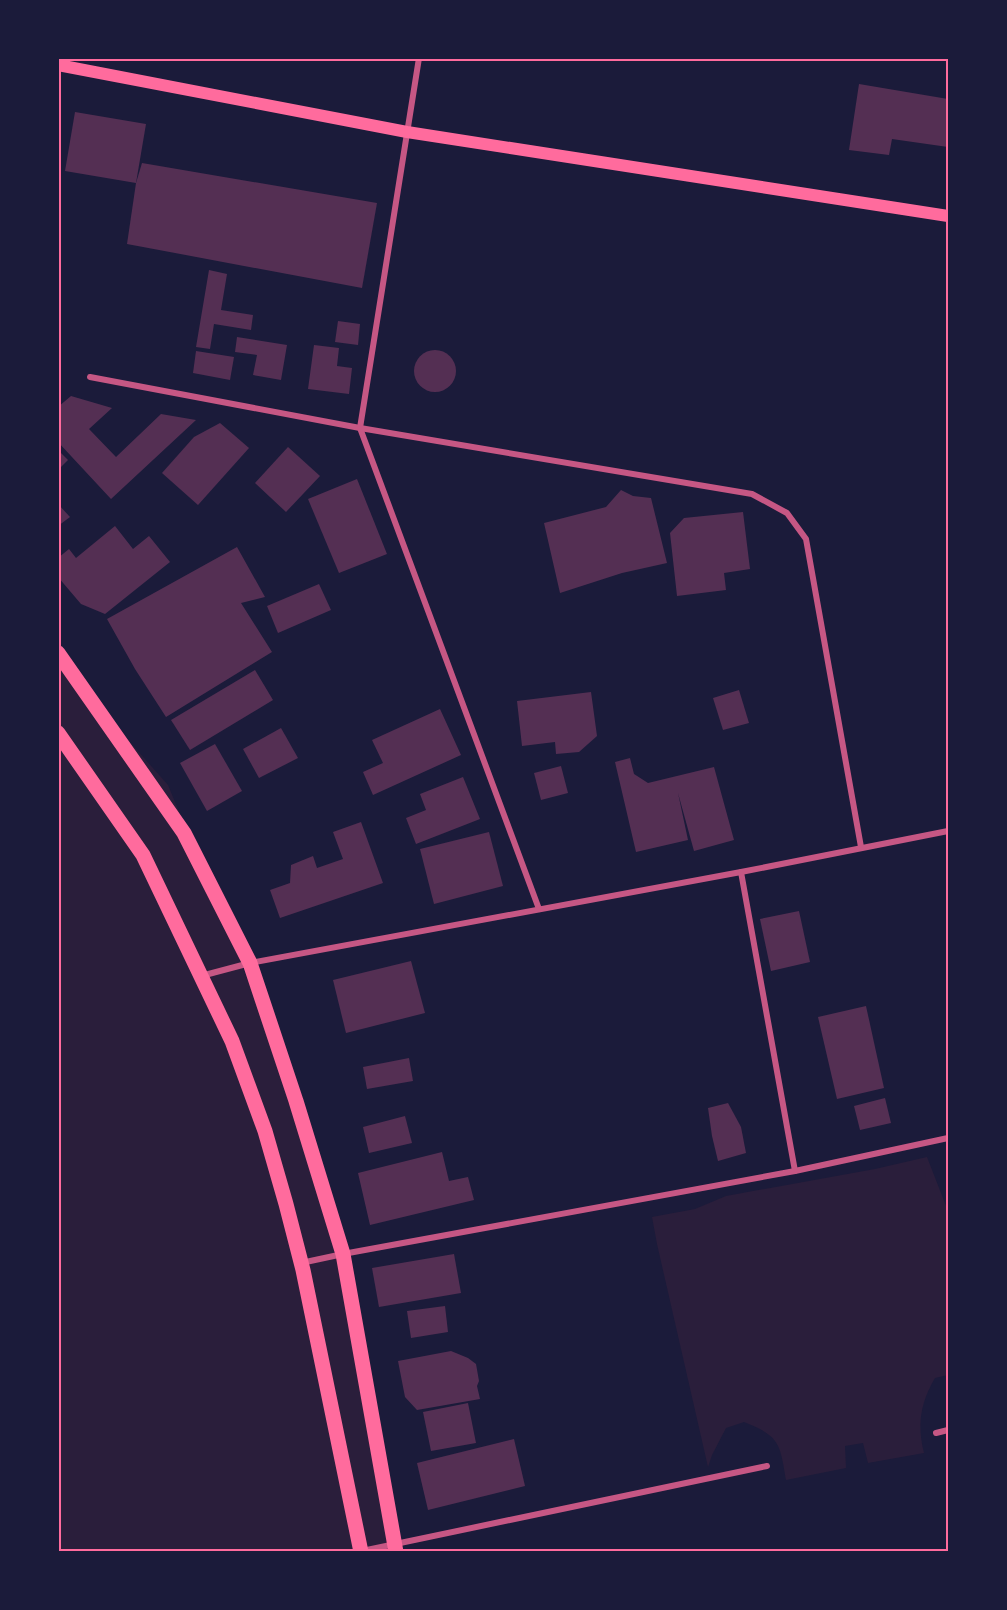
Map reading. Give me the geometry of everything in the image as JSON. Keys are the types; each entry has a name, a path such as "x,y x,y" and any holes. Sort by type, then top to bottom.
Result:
{"main road":[{"path":"58,65 407,132 948,216"},
{"path":"61,661 184,833 249,963 296,1101 344,1254 395,1547"},
{"path":"58,733 143,855 232,1041 265,1131 286,1204 361,1551"}],"street":[{"path":"419,58 360,428 539,909"},
{"path":"90,377 360,428 752,494 787,513 806,539 861,847"},
{"path":"201,976 249,963 741,872 948,831"},
{"path":"741,872 795,1171"},
{"path":"300,1263 795,1171 948,1138"},
{"path":"936,1433 948,1430"},
{"path":"361,1551 395,1547 767,1466"}],"shaded area":[{"path":"58,661 168,785 321,1159 403,1551 59,1551"},
{"path":"927,1157 948,1211 948,1375 935,1378 923,1406 920,1424 924,1453 868,1463 863,1443 845,1446 846,1468 786,1480 780,1450 772,1437 744,1422 726,1428 708,1467 652,1217 695,1209 726,1196 875,1169"}],"building":[{"path":"859,84 948,99 948,147 892,139 889,155 849,150"},
{"path":"75,112 146,124 136,183 65,171"},
{"path":"142,163 377,203 362,288 127,244 136,183"},
{"path":"209,270 227,274 221,310 253,315 251,330 214,324 210,349 196,347"},
{"path":"338,321 360,324 358,345 335,342"},
{"path":"237,337 287,345 281,380 253,375 257,355 235,352"},
{"path":"314,345 339,348 337,366 352,368 349,394 308,389"},
{"path":"435,350 450,356 456,371 450,386 435,392 420,386 414,371 420,356"},
{"path":"196,351 234,357 230,380 193,373"},
{"path":"71,396 112,408 89,429 116,457 161,414 196,420 111,499 58,442 58,407"},
{"path":"220,423 249,448 198,505 162,473 194,437"},
{"path":"288,447 320,476 286,512 255,483"},
{"path":"58,450 68,460 58,470"},
{"path":"357,479 387,554 339,573 308,499"},
{"path":"621,490 633,496 651,498 667,563 622,573 560,593 544,523 606,507"},
{"path":"58,504 70,517 58,526"},
{"path":"743,512 750,569 724,573 726,590 677,596 670,533 684,518"},
{"path":"115,526 133,549 149,536 170,562 105,614 81,604 58,577 58,558 69,549 76,558"},
{"path":"237,547 265,597 241,603 272,652 166,717 135,669 107,619"},
{"path":"319,584 331,610 278,633 267,606"},
{"path":"255,670 273,700 190,750 171,720"},
{"path":"739,690 749,723 723,730 713,698"},
{"path":"591,692 597,736 579,752 556,754 555,742 522,746 517,701"},
{"path":"440,709 461,755 373,795 363,772 383,763 372,740"},
{"path":"281,728 298,758 259,778 243,749"},
{"path":"215,744 242,791 207,811 180,763"},
{"path":"630,758 634,774 648,783 714,767 734,840 694,851 678,793 688,840 636,852 615,762"},
{"path":"561,766 568,793 541,800 534,773"},
{"path":"463,777 480,819 416,844 406,818 426,810 420,794"},
{"path":"361,822 383,883 280,918 270,890 290,883 291,865 313,856 317,868 343,859 333,832"},
{"path":"489,832 503,886 434,904 420,849"},
{"path":"799,911 810,962 771,971 760,919"},
{"path":"411,961 425,1013 346,1033 333,980"},
{"path":"866,1006 884,1088 837,1099 818,1017"},
{"path":"409,1058 413,1081 367,1089 363,1067"},
{"path":"885,1098 891,1123 860,1130 854,1106"},
{"path":"728,1103 741,1127 746,1153 718,1161 708,1108"},
{"path":"405,1116 412,1143 369,1153 363,1127"},
{"path":"442,1152 449,1181 468,1177 474,1200 370,1225 358,1173"},
{"path":"454,1254 461,1293 379,1307 372,1268"},
{"path":"445,1306 448,1332 411,1338 407,1311"},
{"path":"451,1351 476,1364 480,1399 417,1410 405,1397 398,1361"},
{"path":"468,1403 476,1443 431,1451 423,1412"},
{"path":"514,1439 525,1486 428,1510 417,1463"}]}
